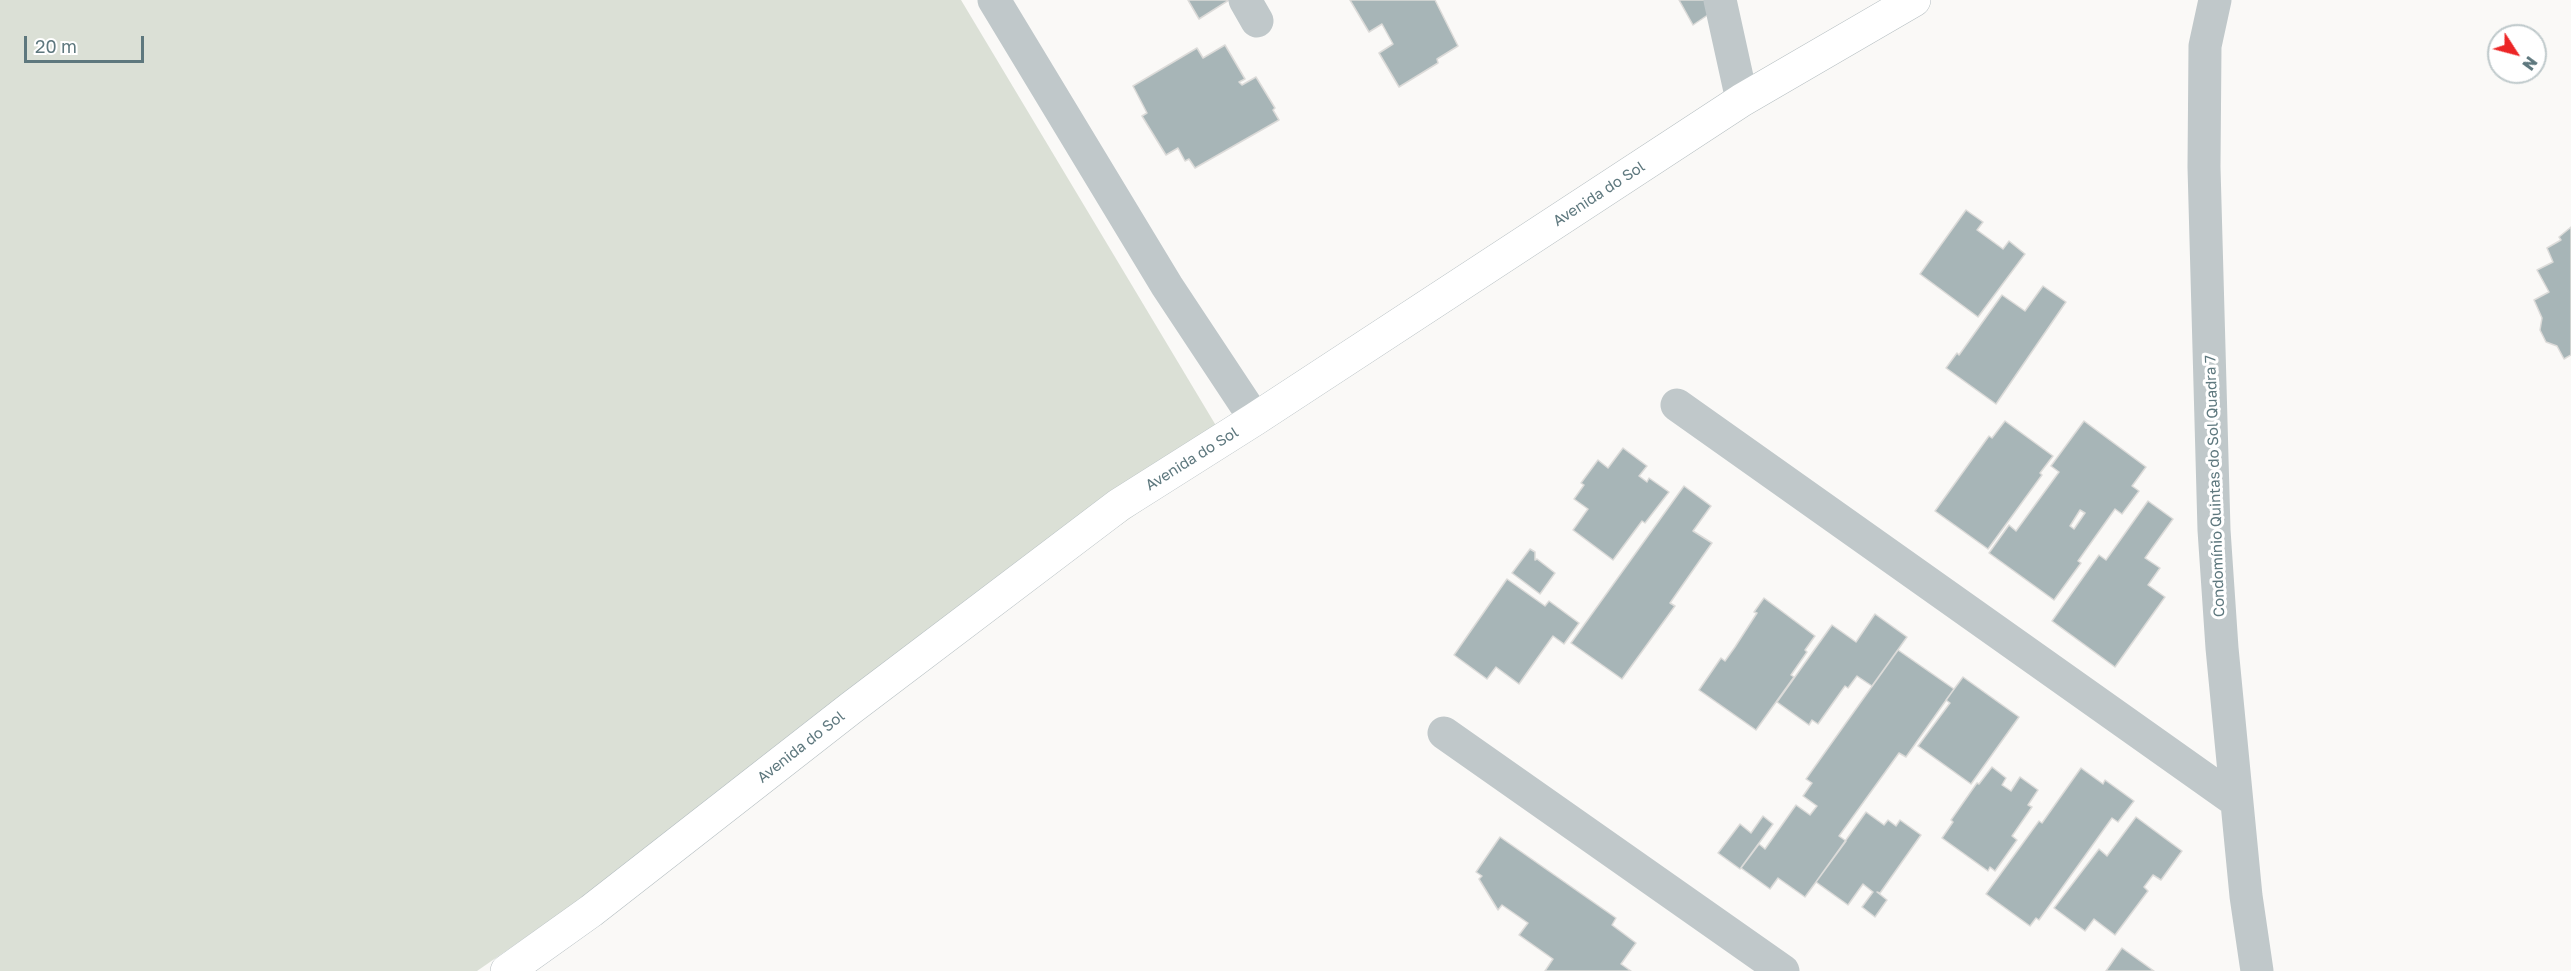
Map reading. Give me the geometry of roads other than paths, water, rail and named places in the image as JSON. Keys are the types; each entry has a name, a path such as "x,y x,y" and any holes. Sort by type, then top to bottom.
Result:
{"street":[{"path":"994,0 1167,286 1256,419"},
{"path":"1720,0 1742,100"},
{"name":"Avenida do Sol","path":"507,971 591,911 851,708 1119,505 1256,419 1742,100 1914,0"},
{"name":"Condomínio Quintas do Sol Quadra 7","path":"2214,0 2205,46 2204,156 2214,530 2236,801 2257,971"},
{"path":"1677,405 2236,801"},
{"path":"1444,733 1783,971"}]}
